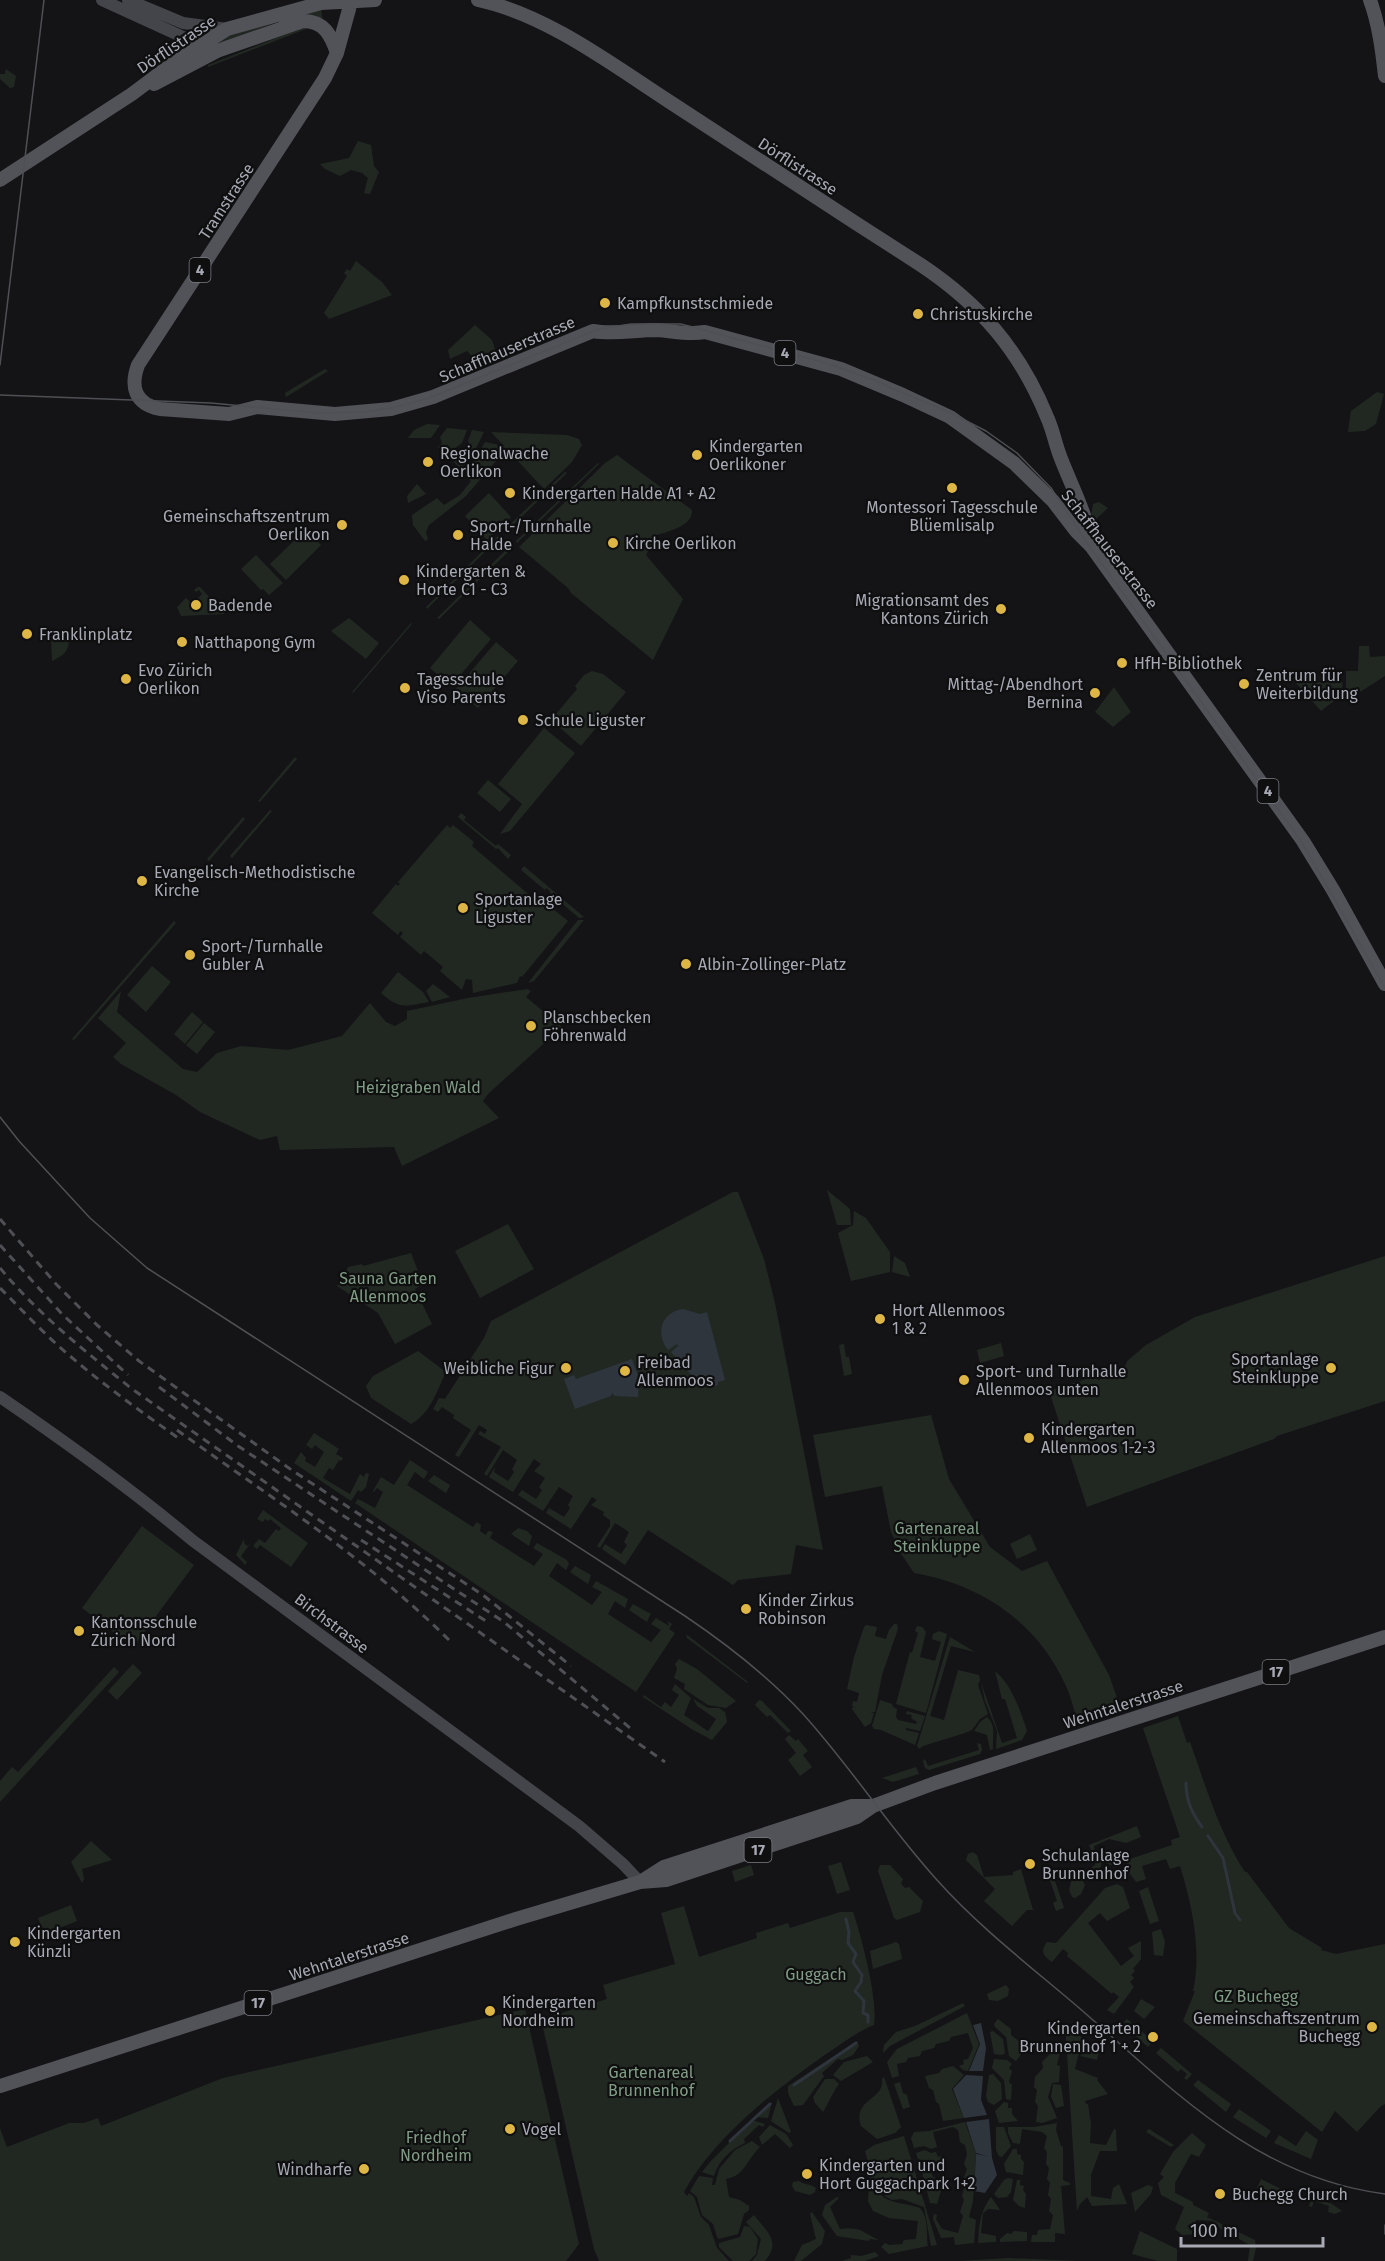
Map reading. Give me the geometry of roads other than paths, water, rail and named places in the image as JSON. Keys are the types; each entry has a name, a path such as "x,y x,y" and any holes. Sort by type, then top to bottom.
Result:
{"main road":[{"path":"102,0 200,53"},
{"path":"128,0 194,26 227,29"},
{"name":"Dörflistrasse","path":"200,53 227,29 321,3 375,0"},
{"name":"Dörflistrasse","path":"478,0 521,14 598,55 949,284 978,309 1000,334 1023,367 1048,419 1060,456 1090,530 1091,546"},
{"path":"1370,0 1384,49 1385,75"},
{"name":"Tramstrasse","path":"138,398 133,382 138,365 325,78 337,53 351,2"},
{"name":"Dörflistrasse","path":"0,180 136,91 172,64 200,53 225,48 291,24 308,21 324,27 337,53"},
{"path":"194,26 200,53"},
{"name":"Schaffhauserstrasse","path":"138,398 152,407 228,414 257,407 324,414 372,412 405,406 433,397 594,331 695,334 705,332 841,369 950,417 1014,463 1053,501 1091,546 1304,841 1385,984"},
{"name":"Birchstrasse","path":"0,1397 56,1435 192,1540 579,1826 640,1882"},
{"name":"Wehntalerstrasse","path":"0,2086 516,1919 640,1882 666,1880 857,1817 873,1806 935,1783 1385,1636"}],"waterway":[{"path":"1186,1783 1190,1807 1202,1827"},
{"path":"1208,1836 1223,1858 1235,1913 1240,1920"},
{"path":"846,1919 849,1932 848,1943 856,1954 853,1962 862,1975 861,1982 855,1991 864,2001 863,2013 868,2015 868,2022"},
{"path":"794,2085 856,2043"},
{"path":"730,2141 770,2104"}],"tram line":[{"path":"0,365 44,0"},
{"path":"0,395 211,403 320,413 363,412 391,408 429,398 599,329 631,324 681,324 826,363 871,379 951,413 986,431 1017,453 1051,488 1087,543 1301,841 1385,988"},
{"path":"0,1117 90,1218 147,1268 685,1616 747,1662 803,1714 919,1860 953,1897 1005,1946 1182,2098 1255,2149 1295,2169 1338,2184 1385,2194"},
{"path":"1385,2225 1385,2234"}],"railway":[{"path":"0,1219 56,1284 97,1325 139,1361 293,1471 483,1595 571,1666"},
{"path":"0,1245 62,1314 128,1375"},
{"path":"0,1268 46,1317 132,1389 665,1762"},
{"path":"0,1288 70,1356 110,1389 181,1440"},
{"path":"159,1387 238,1446 504,1622 630,1728"},
{"path":"177,1430 352,1556 419,1611 450,1641"},
{"path":"361,1540 489,1623"}],"place":[{"name":"Kampfkunstschmiede","path":"605,303"},
{"name":"Christuskirche","path":"918,314"},
{"name":"Kindergarten Oerlikoner","path":"697,455"},
{"name":"Regionalwache Oerlikon","path":"428,462"},
{"name":"Montessori Tagesschule Blüemlisalp","path":"952,488"},
{"name":"Kindergarten Halde A1 + A2","path":"510,493"},
{"name":"Gemeinschaftszentrum Oerlikon","path":"342,525"},
{"name":"Sport-/Turnhalle Halde","path":"458,535"},
{"name":"Kirche Oerlikon","path":"613,543"},
{"name":"Kindergarten & Horte C1 - C3","path":"404,580"},
{"name":"Badende","path":"196,605"},
{"name":"Migrationsamt des Kantons Zürich","path":"1001,609"},
{"name":"Franklinplatz","path":"27,634"},
{"name":"Natthapong Gym","path":"182,642"},
{"name":"HfH-Bibliothek","path":"1122,663"},
{"name":"Evo Zürich Oerlikon","path":"126,679"},
{"name":"Zentrum für Weiterbildung","path":"1244,684"},
{"name":"Tagesschule Viso Parents","path":"405,688"},
{"name":"Mittag-/Abendhort Bernina","path":"1095,693"},
{"name":"Schule Liguster","path":"523,720"},
{"name":"Evangelisch-Methodistische Kirche","path":"142,881"},
{"name":"Sportanlage Liguster","path":"463,908"},
{"name":"Sport-/Turnhalle Gubler A","path":"190,955"},
{"name":"Albin-Zollinger-Platz","path":"686,964"},
{"name":"Planschbecken Föhrenwald","path":"531,1026"},
{"name":"Hort Allenmoos 1 & 2","path":"880,1319"},
{"name":"Weibliche Figur","path":"566,1368"},
{"name":"Sportanlage Steinkluppe","path":"1331,1368"},
{"name":"Freibad Allenmoos","path":"625,1371"},
{"name":"Sport- und Turnhalle Allenmoos unten","path":"964,1380"},
{"name":"Kindergarten Allenmoos 1-2-3","path":"1029,1438"},
{"name":"Kinder Zirkus Robinson","path":"746,1609"},
{"name":"Kantonsschule Zürich Nord","path":"79,1631"},
{"name":"Schulanlage Brunnenhof","path":"1030,1864"},
{"name":"Kindergarten Künzli","path":"15,1942"},
{"name":"Kindergarten Nordheim","path":"490,2011"},
{"name":"Gemeinschaftszentrum Buchegg","path":"1372,2027"},
{"name":"Kindergarten Brunnenhof 1 + 2","path":"1153,2037"},
{"name":"Vogel","path":"510,2129"},
{"name":"Windharfe","path":"364,2169"},
{"name":"Kindergarten und Hort Guggachpark 1+2","path":"807,2174"},
{"name":"Buchegg Church","path":"1220,2194"}],"park label":[{"name":"Heizigraben Wald","path":"418,1087"},
{"name":"Sauna Garten Allenmoos","path":"388,1287"},
{"name":"Gartenareal Steinkluppe","path":"937,1537"},
{"name":"Guggach","path":"816,1974"},
{"name":"GZ Buchegg","path":"1256,1996"},
{"name":"Gartenareal Brunnenhof","path":"651,2081"},
{"name":"Friedhof Nordheim","path":"436,2146"}]}
